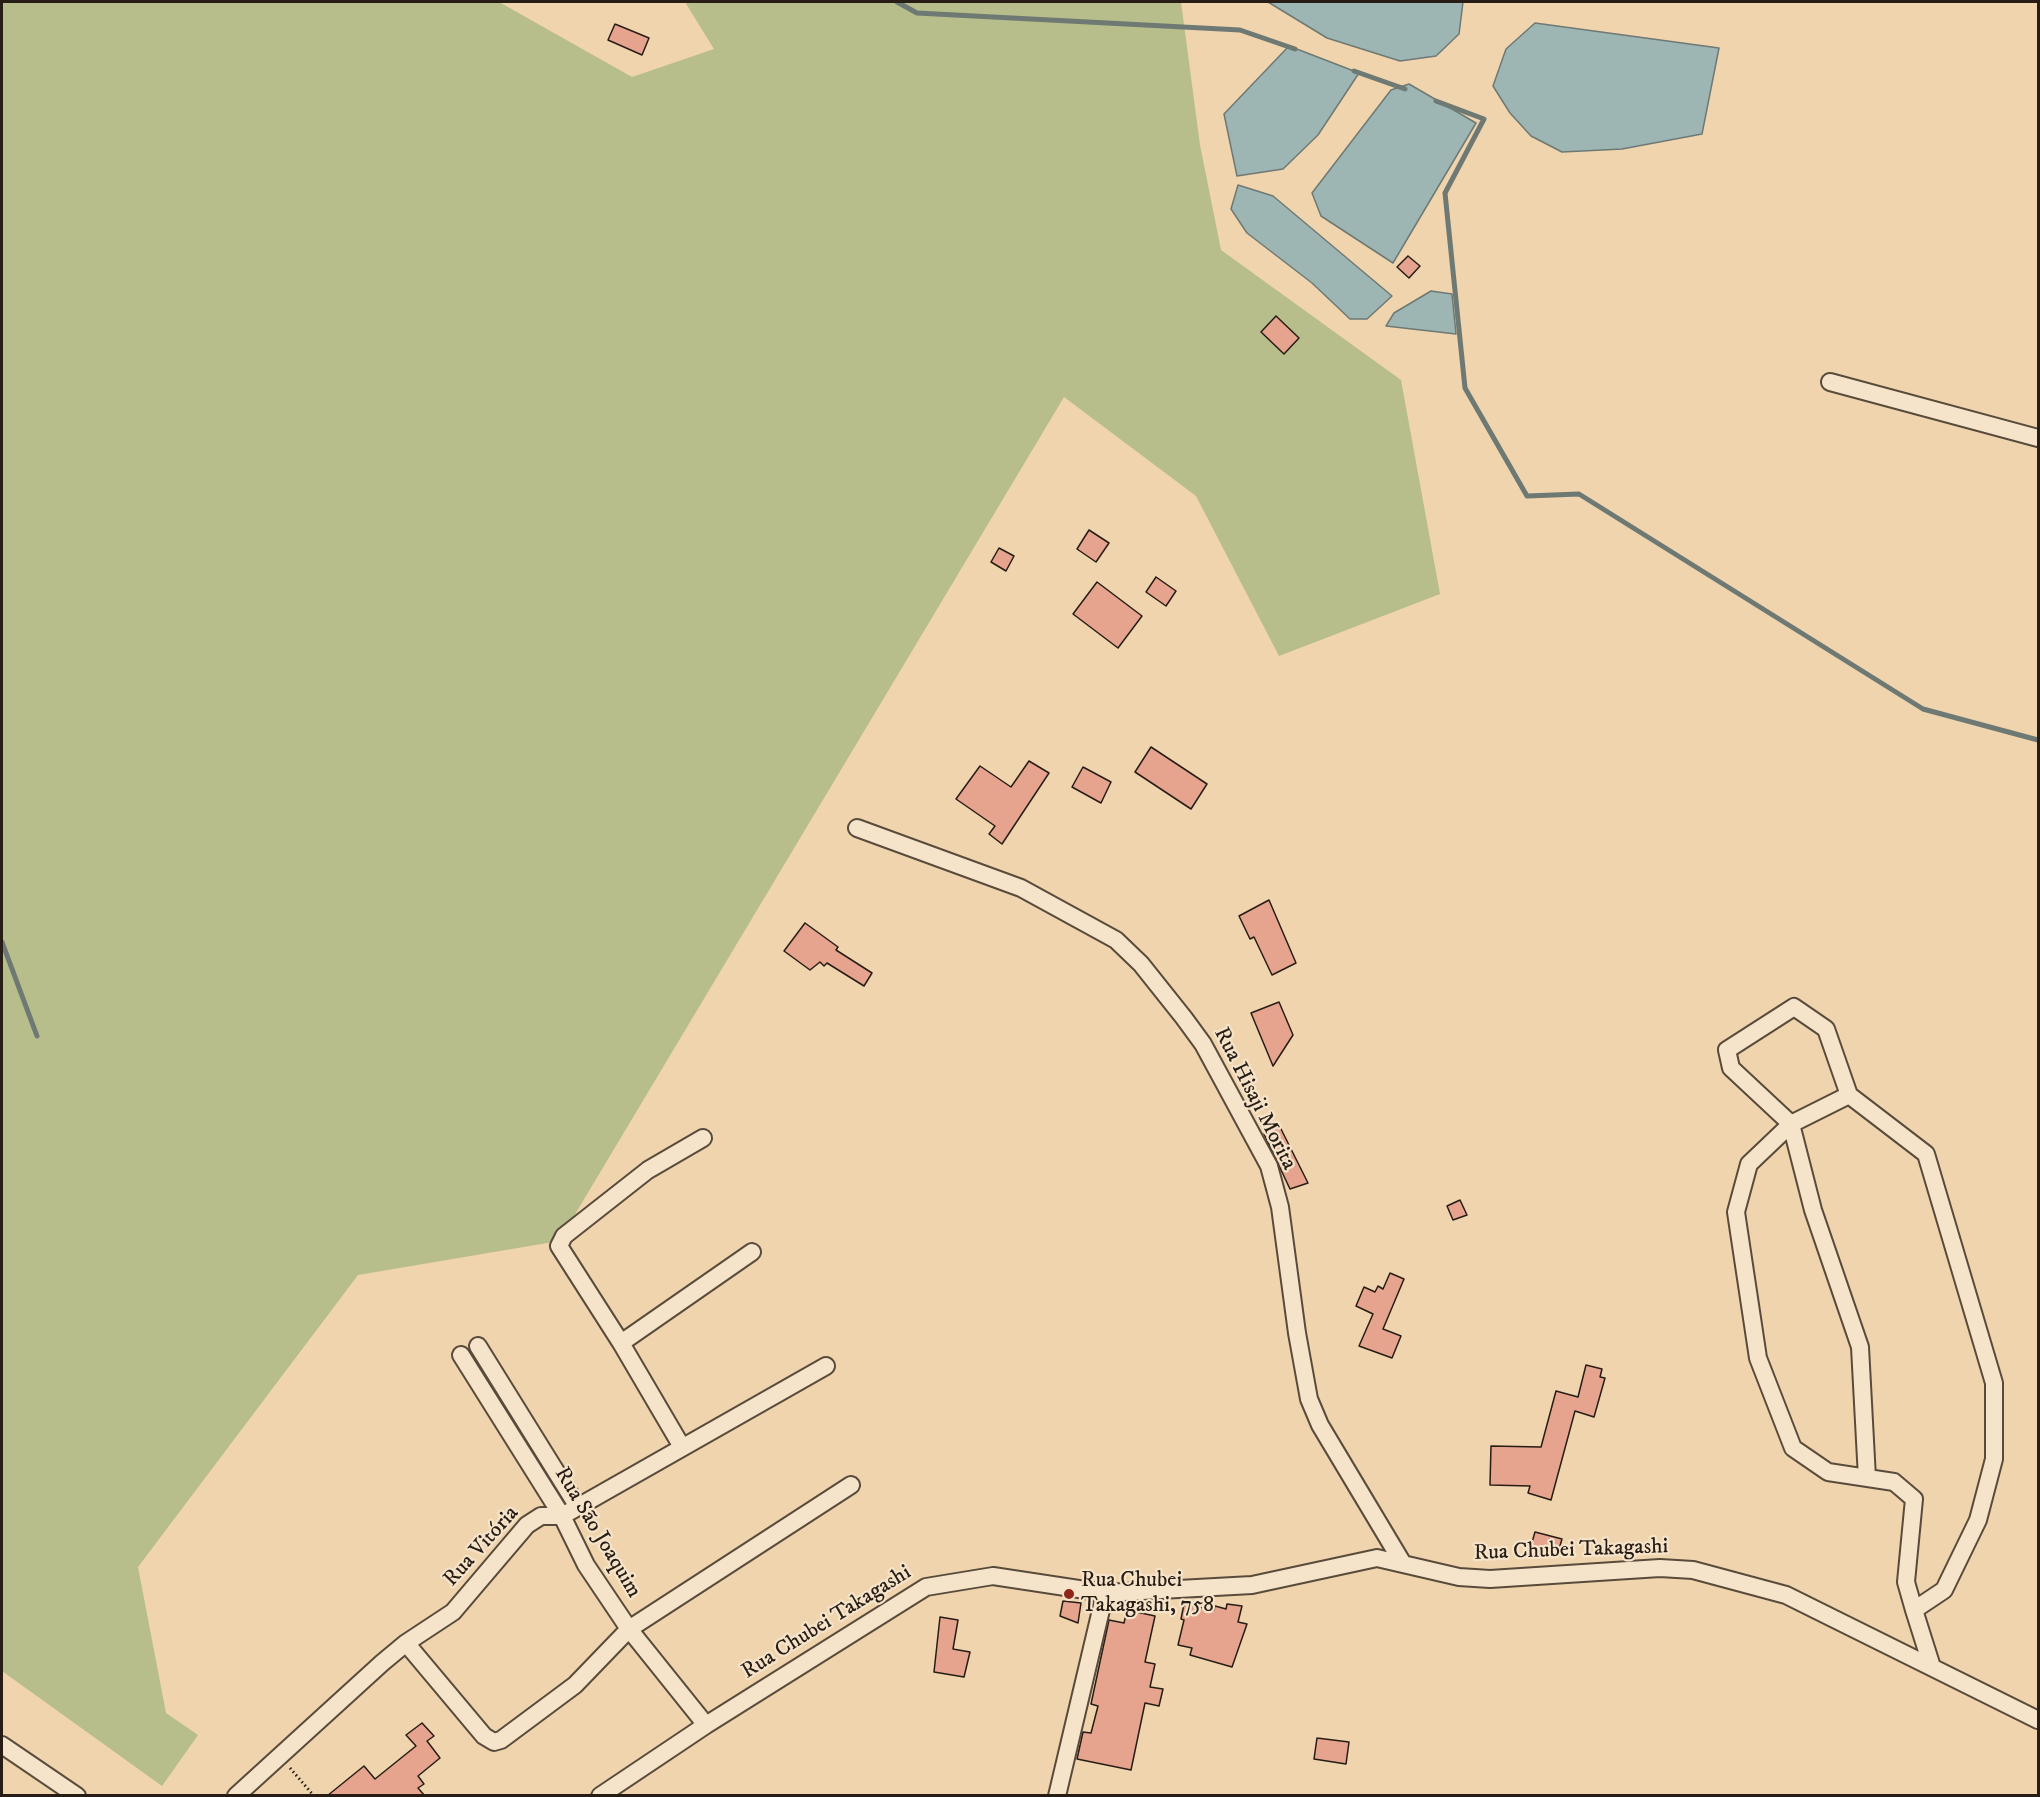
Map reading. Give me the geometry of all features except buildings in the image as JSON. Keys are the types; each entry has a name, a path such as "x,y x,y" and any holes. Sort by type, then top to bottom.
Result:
{"street":[{"path":"1830,382 2038,438"},
{"name":"Rua Hisaji Morita","path":"857,828 1021,888 1116,940 1141,964 1184,1018 1203,1044 1269,1166 1280,1207 1297,1333 1309,1400 1320,1425 1402,1562"},
{"path":"1867,1478 1860,1347 1813,1210 1791,1124 1731,1068 1727,1050 1794,1007 1826,1029 1850,1095 1926,1154 1994,1383 1994,1459 1978,1520 1944,1590 1914,1610"},
{"path":"1850,1095 1791,1124 1749,1164 1736,1212 1758,1358 1794,1448 1828,1472 1894,1482 1914,1499 1906,1582 1932,1667"},
{"path":"682,1447 621,1343 559,1246 561,1240 648,1170 703,1138"},
{"path":"621,1343 752,1252"},
{"path":"478,1346 578,1507"},
{"name":"Rua São Joaquim","path":"461,1355 562,1516 586,1565 629,1629 706,1725"},
{"name":"Rua Vitória","path":"237,1796 406,1643 453,1612 527,1525 541,1516 562,1516 826,1366"},
{"path":"406,1643 484,1736 494,1742 501,1740 575,1684 629,1629 851,1485"},
{"name":"Rua Chubei Takagashi","path":"600,1796 706,1725 926,1587 993,1576 1105,1593 1252,1585 1377,1558 1460,1577 1490,1579 1660,1568 1693,1570 1786,1595 2038,1720"},
{"path":"1057,1796 1105,1593"},
{"path":"2,1745 77,1796"}],"path":[{"path":"280,1755 315,1796"}],"green space":[{"path":"2,2 499,2 632,77 714,49 685,2 1181,2 1200,145 1221,250 1401,380 1440,594 1279,656 1196,496 1064,397 559,1241 358,1275 138,1567 166,1713 198,1735 162,1786 2,1671"}],"water":[{"path":"1268,2 1463,2 1459,34 1436,56 1400,61 1327,38"},
{"path":"1535,23 1719,48 1702,134 1622,149 1562,152 1531,136 1510,113 1493,86 1506,49"},
{"path":"1289,46 1359,73 1318,135 1283,169 1237,176 1224,114"},
{"path":"1409,84 1476,123 1393,263 1321,216 1312,193 1391,90"},
{"path":"1238,185 1273,196 1392,296 1367,319 1350,319 1312,283 1247,233 1231,209"},
{"path":"1431,291 1452,294 1456,334 1386,326 1394,313"}],"waterway":[{"path":"897,2 917,13 1240,30 1295,49"},
{"path":"1354,71 1405,89"},
{"path":"1436,101 1484,119 1445,193 1465,388 1527,496 1579,494 1923,709 2038,740"},
{"path":"2,942 37,1036"}],"place":[{"name":"Rua Chubei Takagashi, 758","path":"1069,1594"}]}
